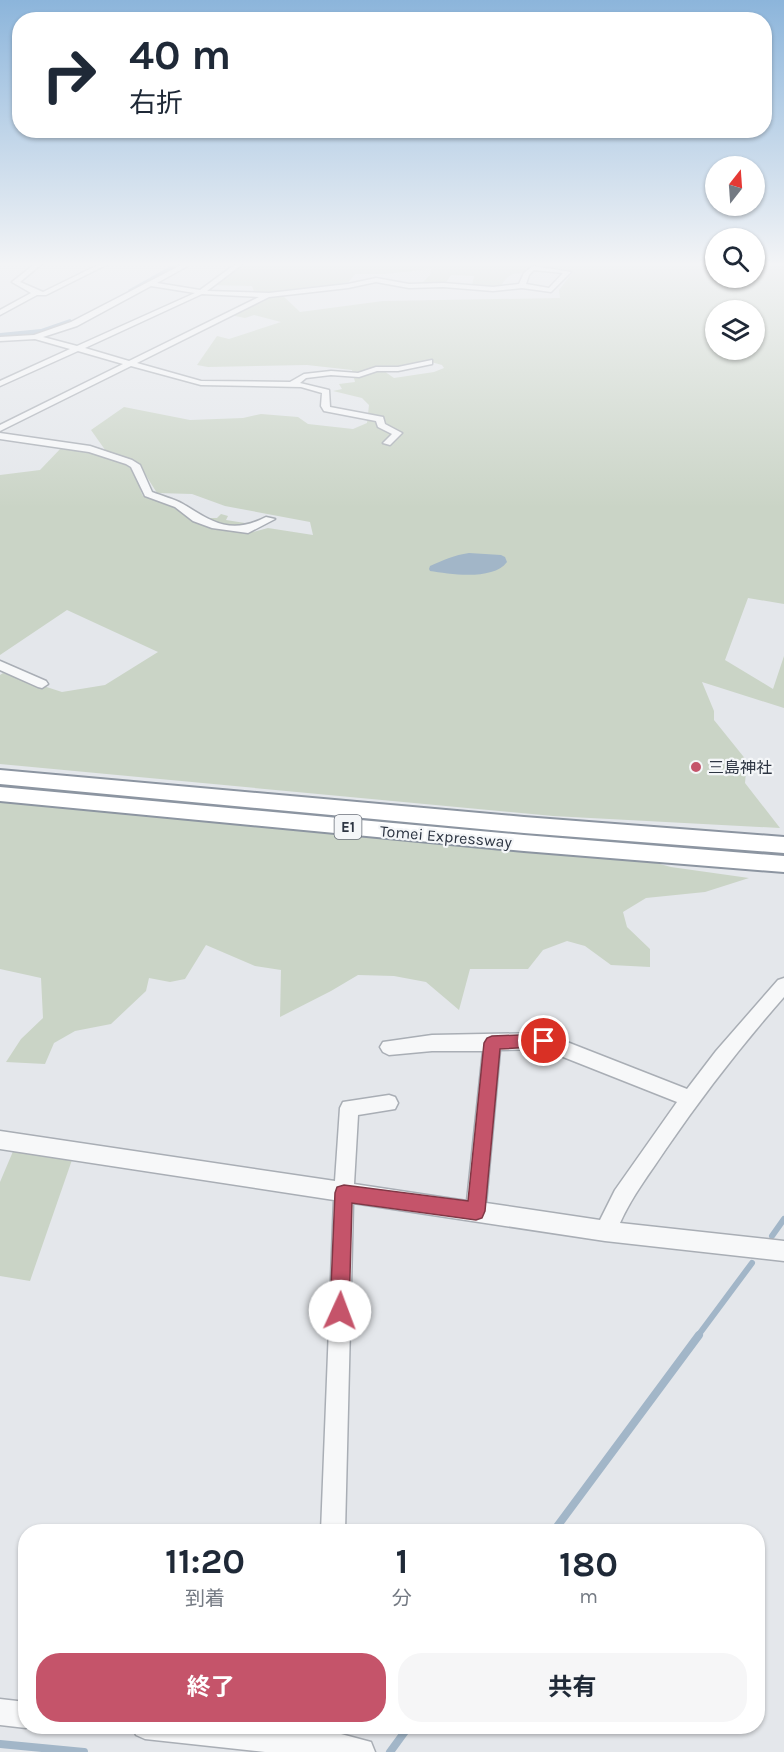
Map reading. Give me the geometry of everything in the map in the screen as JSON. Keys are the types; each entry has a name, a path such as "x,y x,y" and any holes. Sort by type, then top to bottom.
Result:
{"highway":[{"name":"Tomei Expressway","path":"0,777 695,848 784,864"},
{"name":"Tomei Expressway","path":"0,794 524,843 695,848 784,845"}],"street":[{"path":"62,345 201,382 301,385 322,389 326,392 325,406 332,411 380,419 381,425 398,433 387,443"},
{"path":"0,384 86,345"},
{"path":"0,429 167,345"},
{"path":"291,386 304,376 359,375 376,369 398,369 429,362"},
{"path":"0,436 90,449 129,462 135,465 148,494 178,505 204,523 240,530 255,528 270,519"},
{"path":"0,665 42,684"},
{"path":"605,1231 622,1197 690,1099 722,1056 778,1002 784,985"},
{"path":"389,1047 432,1043 544,1041 690,1099"},
{"path":"476,1211 492,1043"},
{"path":"333,1524 349,1108 389,1103"},
{"path":"2,1144 605,1231 784,1251"},
{"path":"0,1712 18,1714"},
{"path":"243,1734 328,1741 361,1752"}],"green space":[{"path":"211,345 705,345 705,360 765,360 765,345 784,345 784,604 748,598 725,660 773,689 784,656 784,708 702,682 714,711 714,720 747,761 745,783 780,828 553,816 0,764 0,675 3,673 62,692 105,685 158,652 67,610 0,655 0,475 40,470 63,446 80,449 110,457 126,465 134,473 143,496 173,504 206,521 208,518 217,518 221,514 228,516 226,520 258,525 242,529 207,524 241,532 268,528 313,535 310,522 225,506 192,494 157,493 138,463 108,454 91,430 124,407 190,420 243,418 261,414 298,417 308,424 353,429 367,423 369,405 362,398 333,391 342,389 339,384 355,382 352,370 307,365 208,367 197,365","holes":["431,362 442,365 444,368 434,372 394,378 381,369"]},
{"path":"0,798 645,860 671,867 749,878 705,892 646,898 623,912 627,927 650,949 650,967 611,965 585,946 567,941 543,950 528,969 470,969 459,1010 426,982 394,976 358,975 280,1017 281,970 255,966 206,945 185,979 170,982 149,978 146,991 111,1024 75,1031 54,1043 45,1064 6,1062 21,1039 43,1018 41,978 0,969"},
{"path":"14,1149 73,1157 30,1281 0,1276 0,1182"}],"water":[{"path":"469,553 501,555 507,562 492,572 471,575 448,574 429,569 430,566 445,560"}],"waterway":[{"path":"772,1236 784,1219"},
{"path":"697,1337 752,1263"},
{"path":"559,1524 699,1335"},
{"path":"390,1752 403,1734"},
{"path":"0,1744 84,1752"}],"place":[{"name":"三島神社","path":"696,767"}],"route":[{"path":"340,1311 344,1193 476,1211 492,1043 544,1041"}]}
